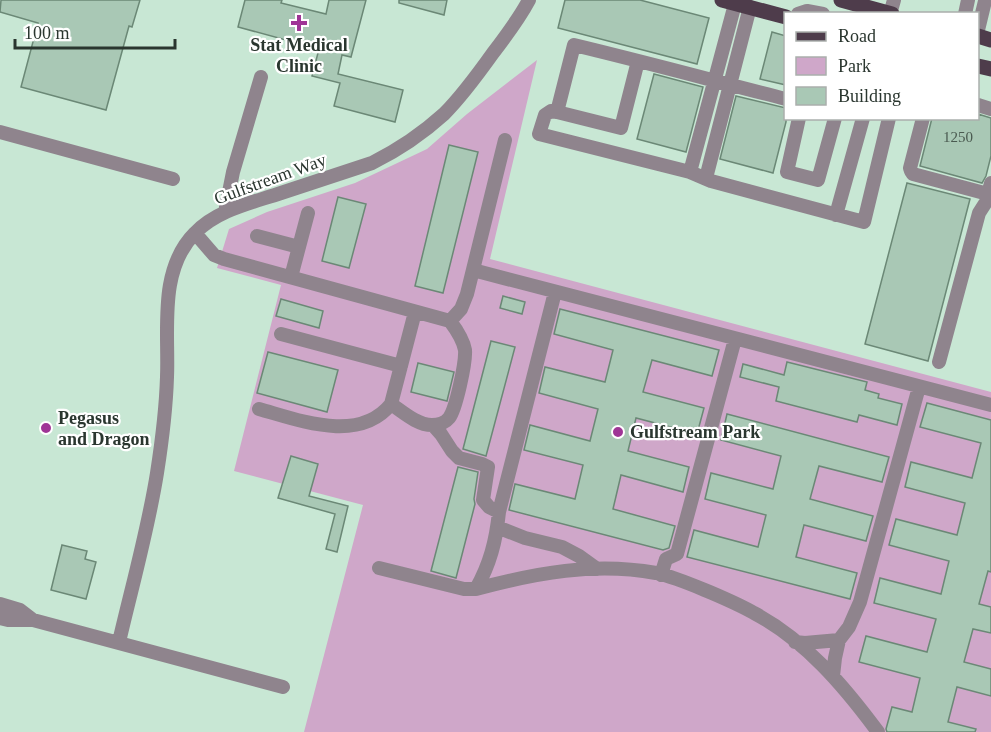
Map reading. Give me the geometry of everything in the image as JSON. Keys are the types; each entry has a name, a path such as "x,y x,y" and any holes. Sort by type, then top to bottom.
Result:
{"main road":[{"path":"840,0 887,12"},
{"path":"736,4 784,15"}],"street":[{"name":"Gulfstream Way","path":"118,642 152,501 160,452 167,377 168,296 178,257 195,233 206,223 225,212 372,163 392,153 426,130 474,78 521,16 529,0"},
{"path":"979,26 986,1"},
{"path":"690,172 736,4"},
{"path":"706,178 730,85 736,4"},
{"path":"557,112 574,45 784,98"},
{"path":"638,61 621,128 551,111 545,115 539,134 690,172 864,222 889,120"},
{"path":"225,212 232,172 261,77"},
{"path":"799,120 787,172 818,180 834,120"},
{"path":"836,215 862,120"},
{"path":"922,120 911,171 914,174 990,188 986,202 979,213 939,362"},
{"path":"0,132 173,179"},
{"path":"450,321 461,309 467,294 505,140"},
{"path":"291,277 308,213"},
{"path":"195,233 214,255 224,259 450,321 465,349 465,364 453,411 448,419 441,424 423,424 391,404"},
{"path":"257,236 299,248"},
{"path":"473,270 991,405"},
{"path":"476,589 485,573 497,535 499,512 555,292"},
{"path":"259,409 324,426 343,427 376,418 391,404 415,312"},
{"path":"281,334 401,366"},
{"path":"661,575 666,559 677,554 735,339"},
{"path":"833,676 839,640 849,627 860,602 919,387"},
{"path":"433,425 459,458 488,467 483,500 489,507 499,512"},
{"path":"497,527 525,538 562,547 597,569"},
{"path":"379,568 464,589 476,589 549,572 597,569 661,575 694,585 755,613 782,631 840,683 878,732"},
{"path":"0,604 20,610 33,620"},
{"path":"0,618 33,620 283,687"},
{"path":"795,642 839,640"}],"green space":[{"name":"Gulfstream Park","path":"537,60 490,259 991,392 991,732 304,732 363,505 234,471 281,285 217,268 229,229 267,212 355,183 427,149 467,114"}],"building":[{"path":"1,0 140,0 132,27 129,26 106,110 21,87 38,23 0,12"},
{"path":"245,0 282,0 281,3 326,14 329,0 366,0 351,57 342,55 338,74 403,90 395,122 334,106 340,83 312,76 319,49 238,27"},
{"path":"399,0 447,0 444,15 399,3"},
{"path":"565,0 640,0 709,18 697,64 558,28"},
{"path":"772,32 784,35 784,85 760,79"},
{"path":"654,74 703,87 686,152 637,139"},
{"path":"736,96 784,108 786,122 773,173 720,159"},
{"path":"979,114 991,118 991,156 982,183 920,166 932,120 979,120"},
{"path":"449,145 478,152 443,293 415,286"},
{"path":"907,183 970,199 928,361 865,344"},
{"path":"338,197 366,204 349,268 322,261"},
{"path":"503,296 525,302 522,314 500,308"},
{"path":"281,299 323,311 319,328 276,316"},
{"path":"560,309 719,350 712,376 652,360 643,392 704,408 697,434 636,418 628,451 689,467 683,492 621,475 613,509 675,526 669,548 663,550 509,510 515,484 575,499 583,465 524,450 530,425 590,441 598,409 539,393 545,367 605,382 613,350 554,334"},
{"path":"491,341 515,347 486,456 463,449"},
{"path":"268,352 338,370 327,412 257,393"},
{"path":"787,362 867,382 865,390 879,394 878,398 902,404 897,425 859,415 857,422 776,401 779,387 740,377 743,364 784,375"},
{"path":"418,363 454,372 447,401 411,392"},
{"path":"927,403 991,420 991,572 988,571 979,604 991,607 991,633 973,629 964,662 991,669 991,696 957,687 948,722 976,729 975,732 887,732 892,707 912,712 920,678 859,662 866,636 927,652 936,619 874,603 880,578 941,594 949,561 889,545 896,519 957,535 965,503 905,487 911,462 972,478 981,443 920,427"},
{"path":"727,414 889,457 882,482 819,466 810,499 873,516 866,541 804,525 796,557 857,573 850,599 687,557 694,530 758,547 766,515 705,499 711,473 773,489 781,456 721,440"},
{"path":"291,456 318,464 309,496 348,506 337,552 326,549 335,514 278,498"},
{"path":"458,467 478,472 475,504 456,578 431,571"},
{"path":"62,545 87,551 85,559 96,562 86,599 51,590"}],"place":[{"name":"Stat Medical Clinic","path":"299,23"},
{"name":"Pegasus and Dragon","path":"46,428"},
{"name":"Gulfstream Park","path":"618,432"}]}
